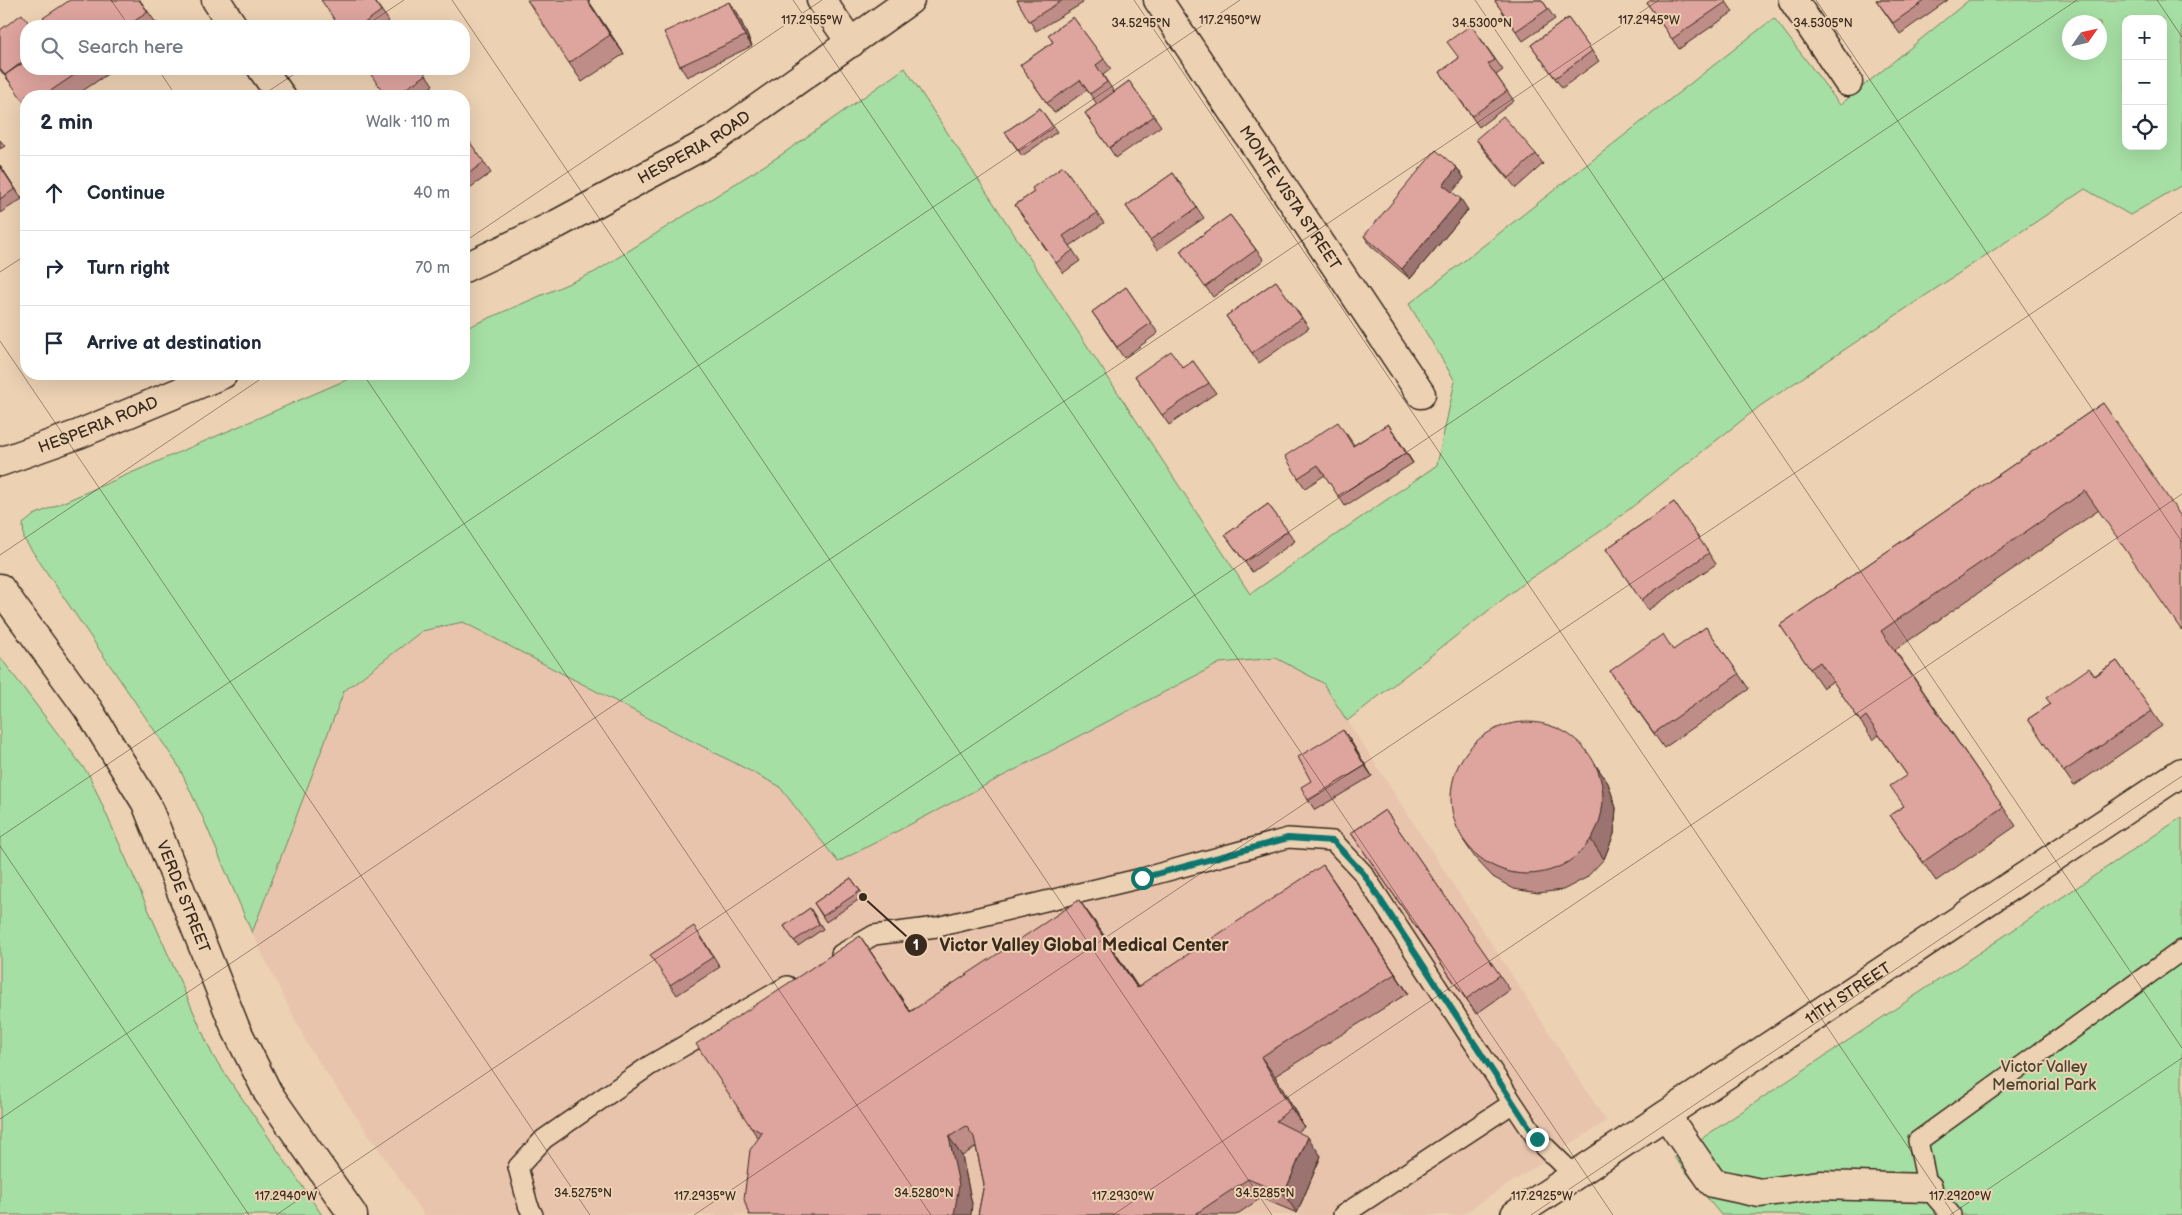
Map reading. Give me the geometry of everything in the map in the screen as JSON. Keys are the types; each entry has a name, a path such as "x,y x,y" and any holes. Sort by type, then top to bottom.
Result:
{"street":[{"path":"216,0 229,20"},
{"path":"821,0 851,43"},
{"name":"HESPERIA ROAD","path":"470,265 557,224 713,140 910,0"},
{"name":"MONTE VISTA STREET","path":"1158,0 1421,394"},
{"path":"1793,0 1848,82"},
{"path":"266,75 277,90"},
{"name":"HESPERIA ROAD","path":"0,462 79,434 209,380"},
{"name":"VERDE STREET","path":"0,588 88,709 146,803 239,1035 268,1092 352,1215"},
{"name":"11TH STREET","path":"1515,1215 2182,772"},
{"path":"1666,1115 1713,1183 1760,1193 1819,1186 1928,1188"}],"lane":[{"path":"824,964 874,935 937,928 1142,878 1288,838 1333,841 1363,873 1537,1139 1575,1176"},
{"path":"1952,1215 1928,1188 1918,1141 2182,950"},
{"path":"533,1215 528,1205 518,1167 544,1139 649,1066 799,978"},
{"path":"1343,1215 1513,1103"}],"shaded area":[{"path":"463,622 779,786 838,861 1220,663 1276,658 1323,683 1606,1121 1461,1215 424,1215 310,1049 252,933 344,691 422,631"}],"green space":[{"path":"1969,0 2182,0 2182,185 2130,215 2085,189 1760,406 1604,529 1525,582 1347,721 1323,683 1276,658 1220,663 838,862 779,786 463,622 422,631 344,691 252,933 203,818 178,765 24,539 23,524 34,515 346,380 470,380 470,326 595,272 781,155 905,68 1250,594 1437,465 1455,381 1409,304 1774,18 1840,105"},
{"path":"0,657 89,775 213,1056 322,1215 0,1215"},
{"name":"Victor Valley Memorial Park","path":"2182,817 2182,1215 1721,1215 1674,1157"}],"building":[{"path":"70,0 139,0 148,12 136,20 44,20 43,18"},
{"path":"321,0 374,0 381,11 368,20 335,20"},
{"path":"527,0 587,0 610,35 569,63"},
{"path":"1017,0 1063,0 1029,21"},
{"path":"1542,0 1548,9 1516,31 1495,1"},
{"path":"1651,0 1725,0 1726,2 1672,39 1647,3"},
{"path":"1876,0 1926,0 1893,23"},
{"path":"729,2 745,36 680,66 664,32"},
{"path":"22,14 26,20 20,20 20,64 5,75 0,69 0,30"},
{"path":"1073,17 1104,59 1096,65 1107,82 1090,94 1080,80 1047,103 1020,65 1053,42 1048,35"},
{"path":"1568,18 1592,51 1555,78 1531,45"},
{"path":"1471,25 1495,60 1488,64 1507,91 1472,116 1440,72 1459,58 1447,42"},
{"path":"20,65 20,75 74,75 52,90 20,90 20,96 5,75"},
{"path":"371,75 426,75 404,90 382,90"},
{"path":"1129,81 1154,116 1109,148 1085,113"},
{"path":"1040,108 1053,127 1019,151 1005,132"},
{"path":"1503,116 1536,154 1509,178 1476,139"},
{"path":"470,142 484,162 470,172"},
{"path":"1436,150 1457,168 1443,185 1461,199 1402,269 1364,236"},
{"path":"0,166 15,189 0,199"},
{"path":"1063,166 1097,213 1063,236 1073,250 1056,263 1015,205 1034,192 1032,188"},
{"path":"1173,173 1197,208 1150,240 1126,206"},
{"path":"1230,215 1256,250 1205,287 1180,251"},
{"path":"1276,281 1302,318 1252,353 1226,316"},
{"path":"1126,287 1151,323 1117,347 1092,312"},
{"path":"1171,351 1183,368 1193,361 1209,383 1162,415 1135,376"},
{"path":"2103,403 2182,518 2182,631 2085,491 1881,631 2003,807 1923,862 1890,815 1904,806 1890,786 1907,775 1866,716 1860,721 1820,662 1810,669 1780,625"},
{"path":"1338,422 1353,446 1388,424 1406,453 1338,496 1318,465 1298,478 1285,456"},
{"path":"1674,502 1709,553 1641,600 1606,549"},
{"path":"1268,504 1288,531 1245,562 1225,535"},
{"path":"1706,627 1739,674 1654,733 1610,671 1663,634 1673,650"},
{"path":"2117,661 2152,711 2063,772 2028,719 2051,704 2046,698 2089,668 2095,676"},
{"path":"1527,722 1556,728 1581,744 1597,769 1603,798 1597,827 1581,852 1556,868 1527,874 1498,868 1473,852 1457,827 1451,798 1457,769 1473,744 1498,728"},
{"path":"1343,730 1365,766 1308,800 1301,787 1311,781 1298,757"},
{"path":"1385,810 1500,975 1466,999 1351,833"},
{"path":"1323,865 1395,974 1261,1057 1291,1108 1276,1121 1308,1137 1284,1194 1248,1179 1194,1215 978,1215 984,1184 974,1137 966,1126 949,1137 959,1185 954,1215 749,1215 744,1199 750,1150 762,1133 750,1126 696,1044 860,936 910,1012 1079,900 1137,988"},
{"path":"851,878 860,891 823,916 814,903"},
{"path":"810,908 819,924 794,941 784,926"},
{"path":"694,926 713,957 670,985 650,955"}],"place":[{"name":"Victor Valley Global Medical Center","path":"863,897"}],"route":[{"path":"1142,878 1288,838 1333,841 1363,873 1537,1139"}]}
